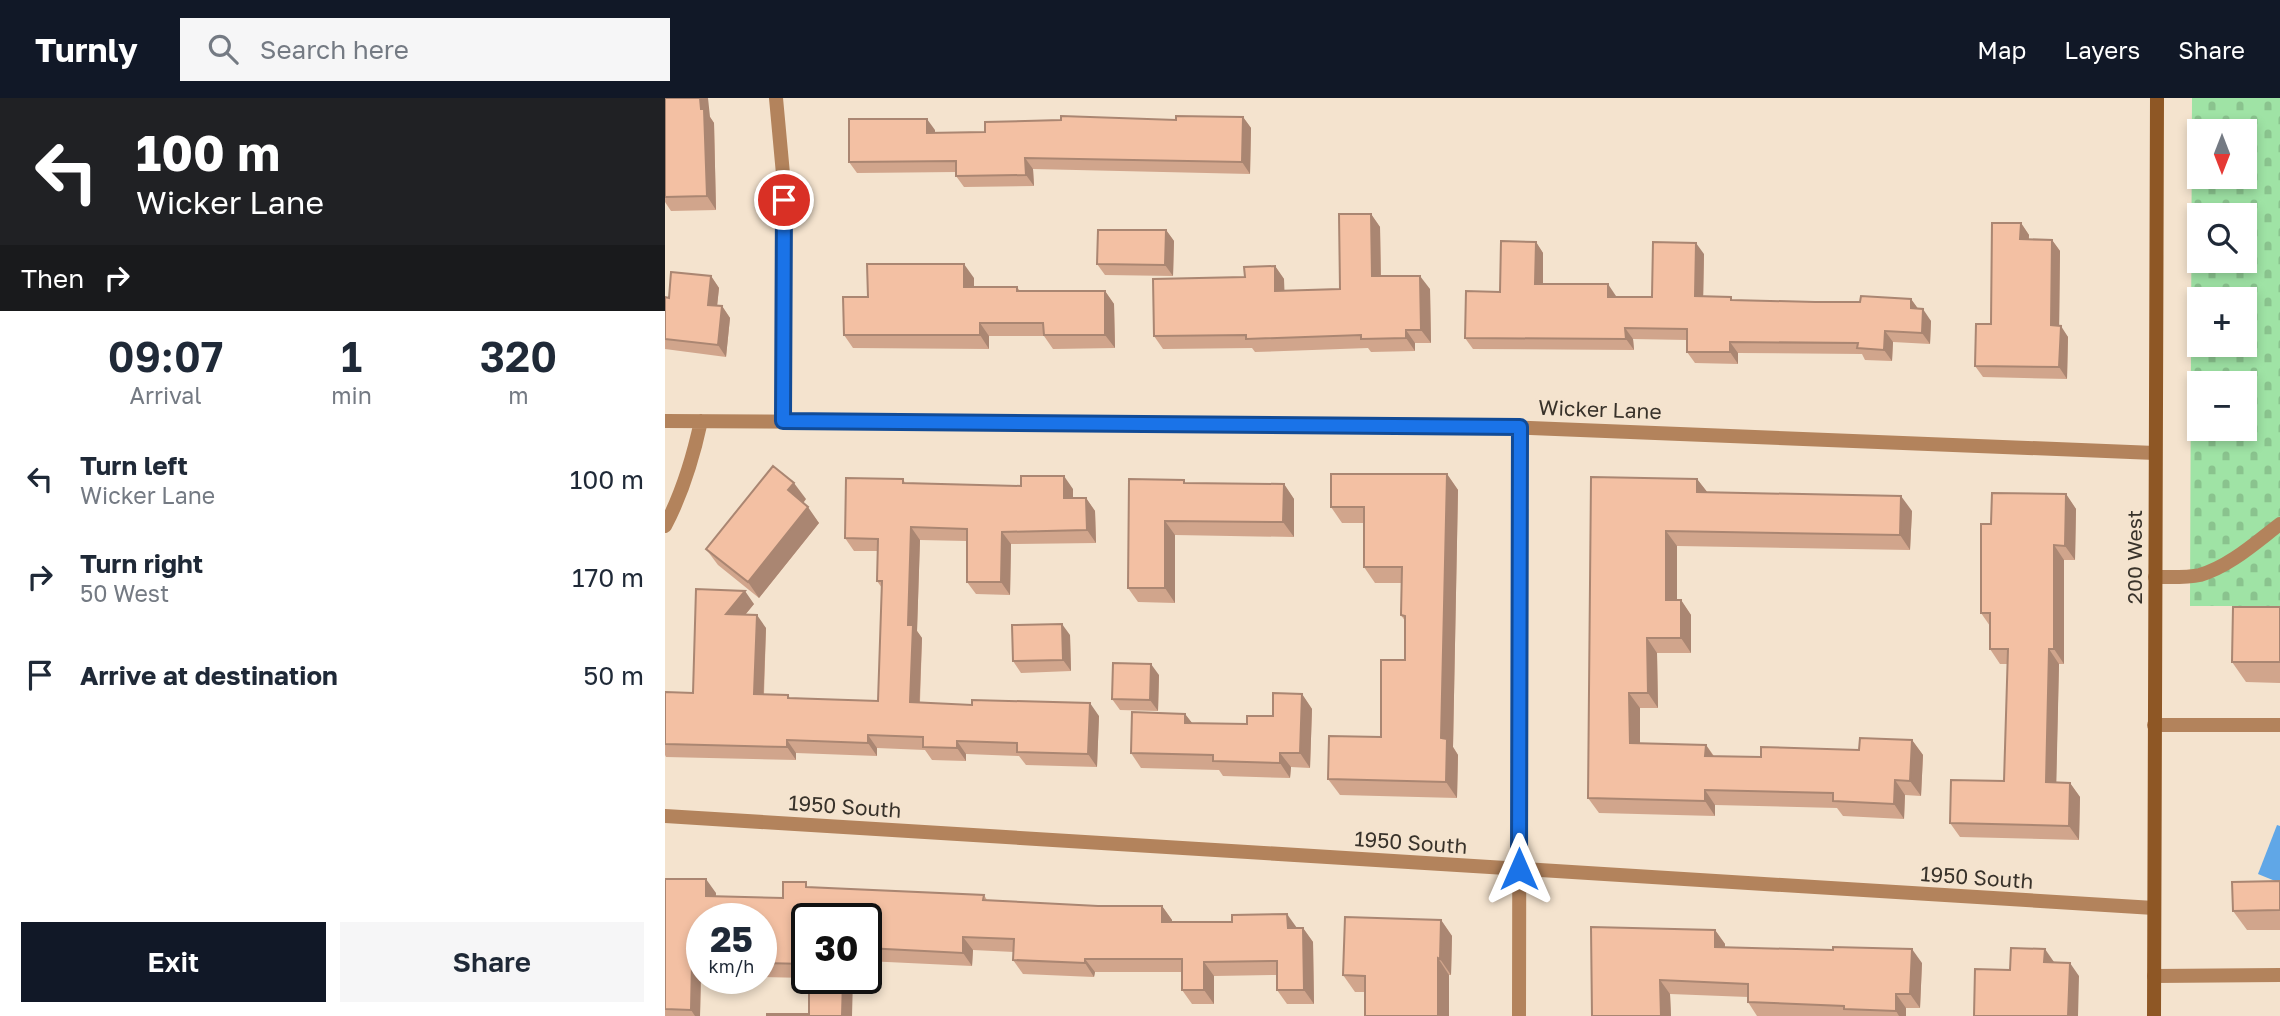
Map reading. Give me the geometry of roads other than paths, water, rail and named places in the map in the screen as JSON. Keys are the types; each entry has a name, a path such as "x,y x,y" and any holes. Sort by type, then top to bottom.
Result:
{"street":[{"path":"776,98 785,227 783,421"},
{"name":"200 West","path":"2154,1016 2157,98"},
{"name":"Wicker Lane","path":"665,421 1520,427 2155,453"},
{"path":"665,526 685,484 701,421"},
{"path":"1519,1016 1520,427"},
{"path":"2155,577 2197,576 2210,571 2235,558 2280,524"},
{"path":"2154,725 2280,726"},
{"name":"1950 South","path":"665,816 2154,908"},
{"path":"2154,976 2280,975"}],"water":[{"path":"2277,825 2280,826 2280,883 2258,874"}]}
